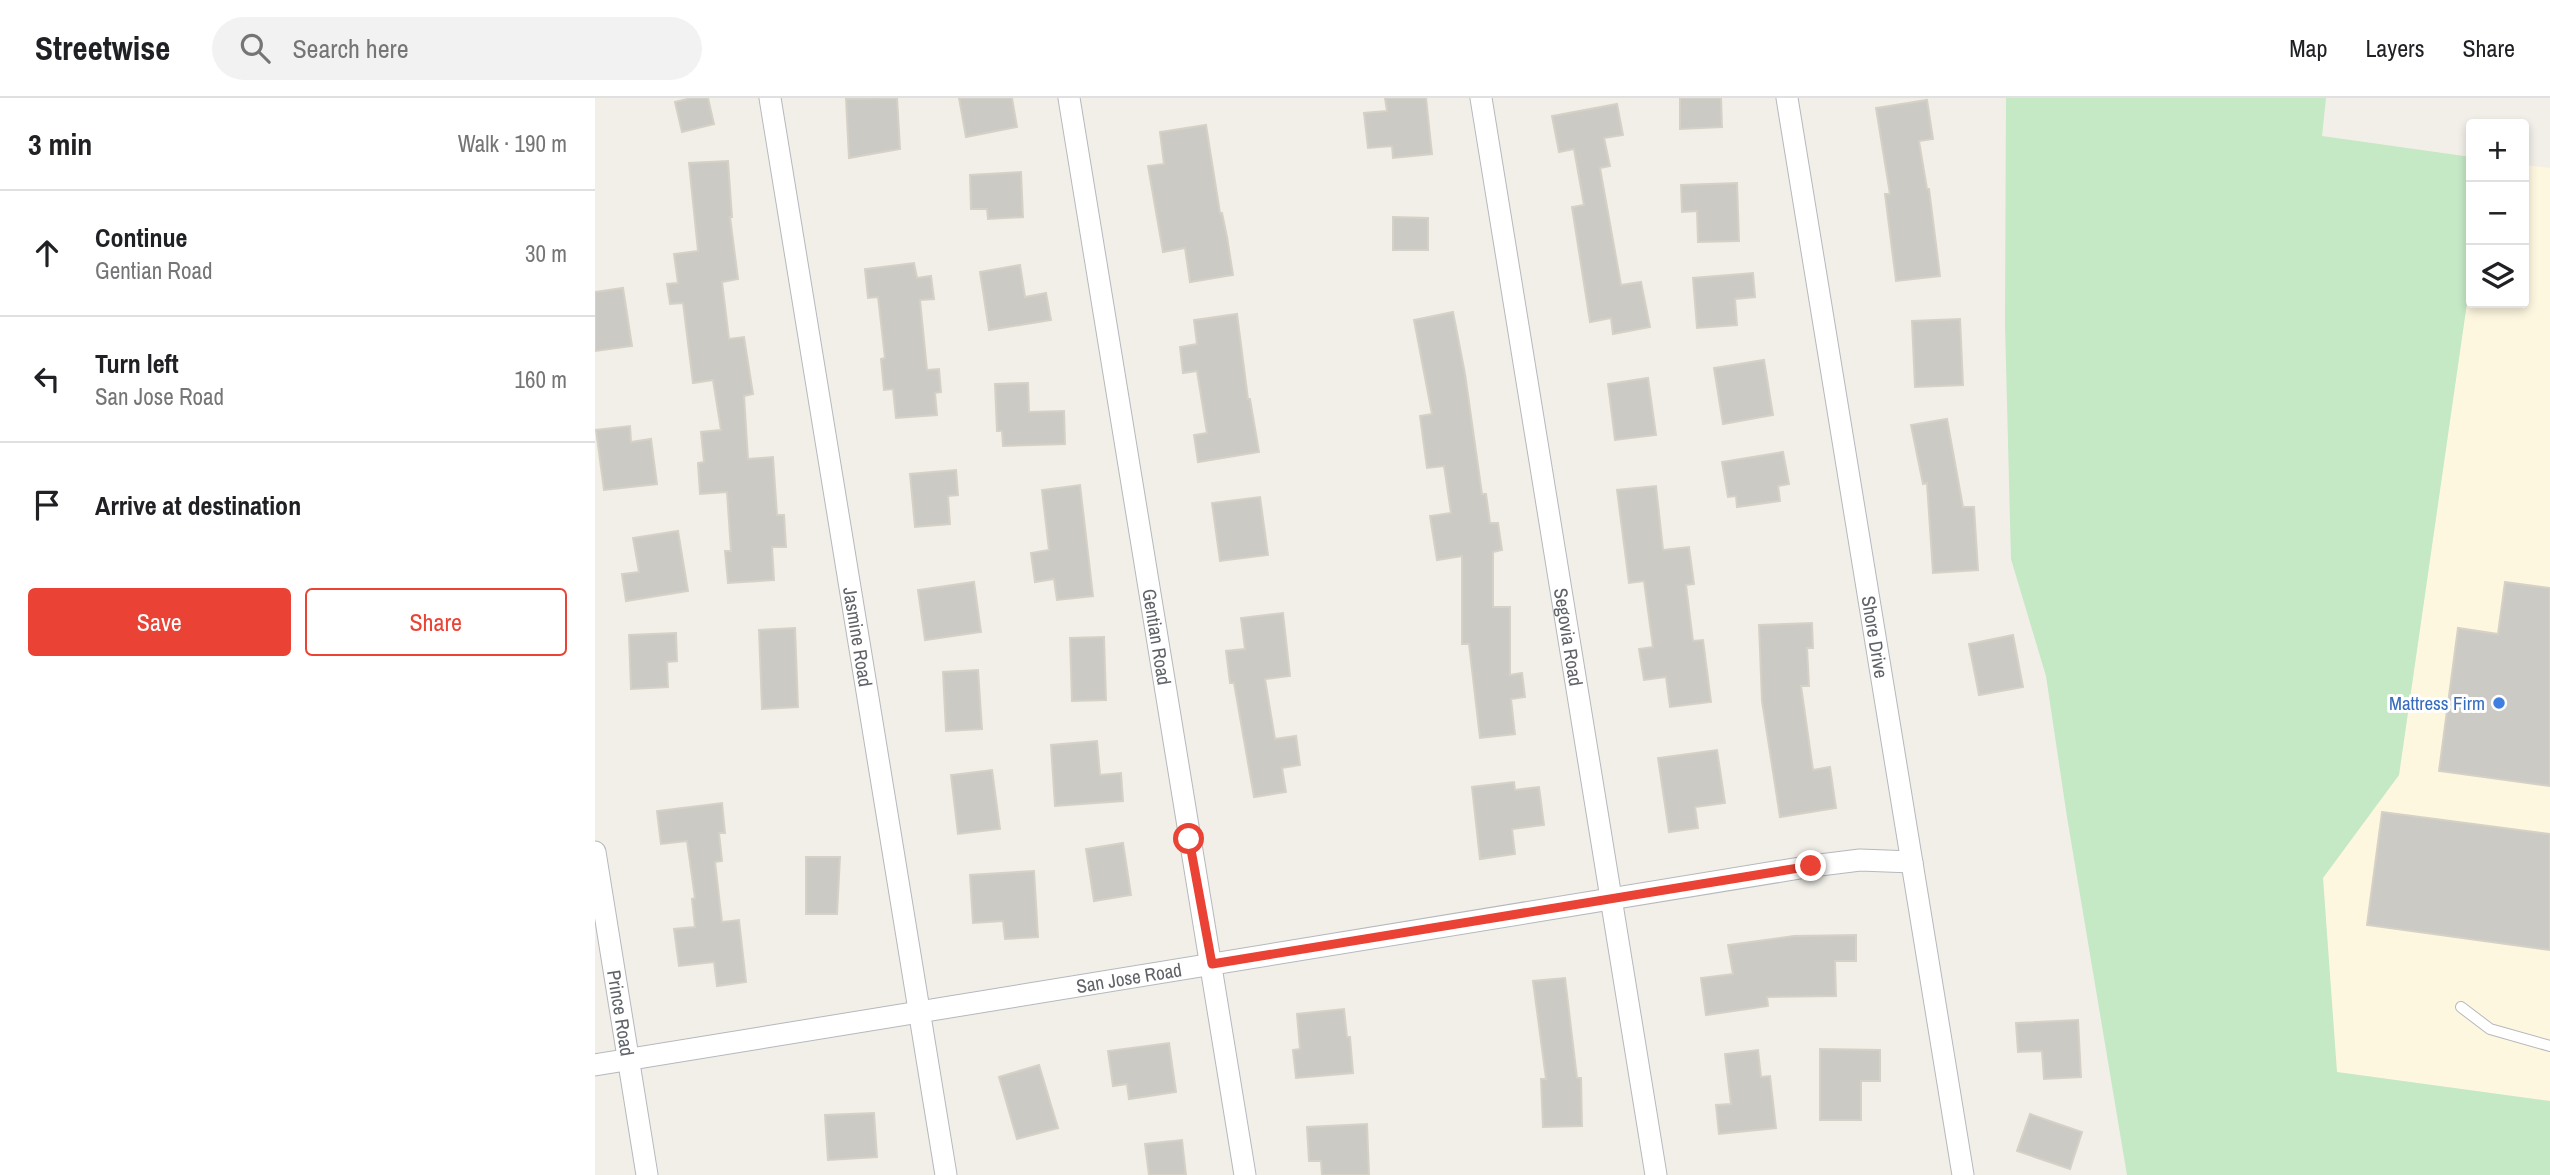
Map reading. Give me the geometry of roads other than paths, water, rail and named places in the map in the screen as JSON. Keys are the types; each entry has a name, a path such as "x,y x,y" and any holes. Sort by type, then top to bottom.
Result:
{"street":[{"name":"Jasmine Road","path":"771,98 946,1175"},
{"name":"Gentian Road","path":"1069,98 1245,1175"},
{"name":"Segovia Road","path":"1481,98 1656,1175"},
{"name":"Shore Drive","path":"1787,98 1963,1175"},
{"name":"Prince Road","path":"595,852 647,1175"},
{"name":"San Jose Road","path":"595,1065 1824,864 1860,860 1912,862"}],"lane":[{"path":"2461,1007 2490,1029 2550,1046"}],"place":[{"name":"Mattress Firm","path":"2499,703"}]}
